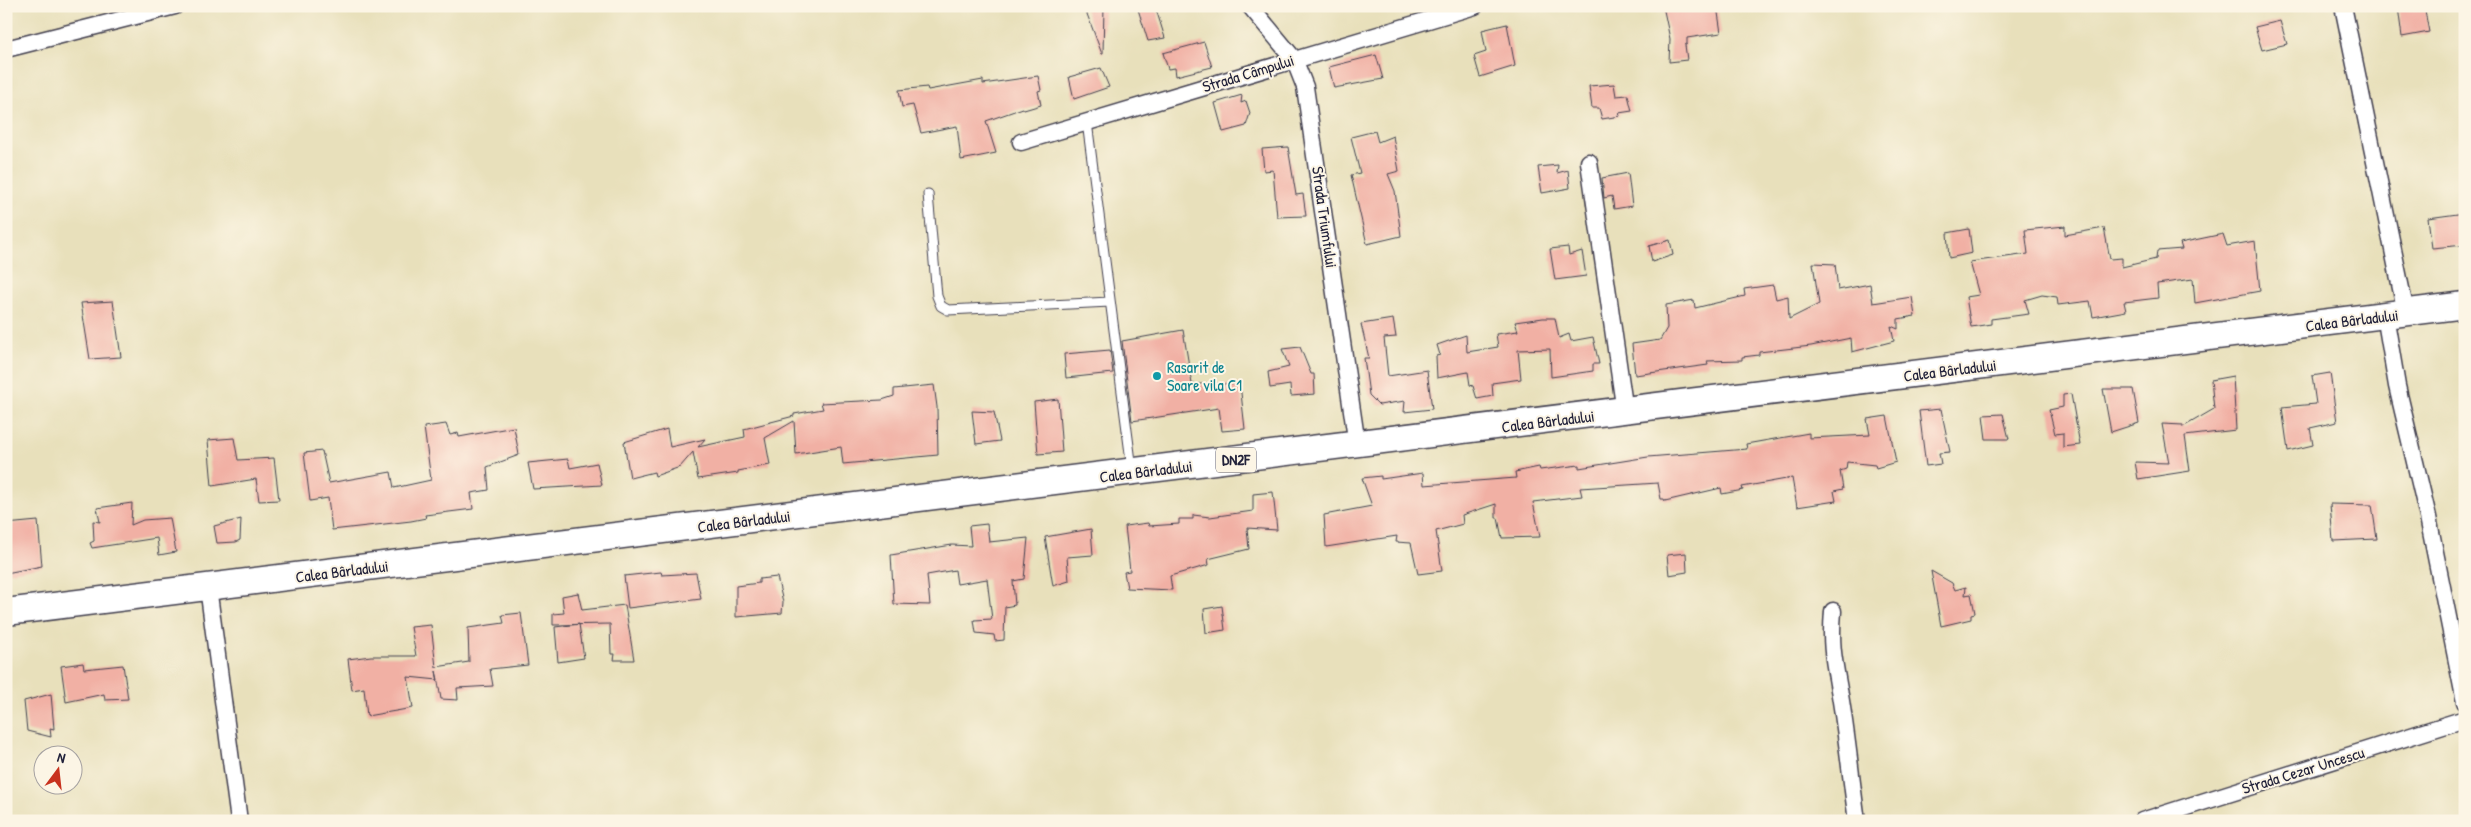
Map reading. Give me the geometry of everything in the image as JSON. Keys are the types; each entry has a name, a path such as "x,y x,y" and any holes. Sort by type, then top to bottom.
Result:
{"main road":[{"name":"Calea Bârladului","path":"6,612 1625,412 2465,305"}],"street":[{"path":"6,49 175,6"},
{"name":"Strada Triumfului","path":"1250,6 1294,59 1305,87 1311,113 1357,445"},
{"name":"Strada Câmpului","path":"1021,142 1475,6"},
{"path":"2343,6 2396,314 2397,386 2428,517 2465,702"},
{"path":"1590,162 1625,412"},
{"path":"208,587 239,821"},
{"path":"1833,611 1830,639 1840,694 1857,821"},
{"name":"Strada Cezar Uncescu","path":"2142,821 2465,719"}],"lane":[{"path":"1087,122 1132,473"},
{"path":"928,194 936,296 941,306 948,310 1110,302"}],"building":[{"path":"1084,6 1104,6 1103,54 1102,54"},
{"path":"1137,6 1155,6 1165,38 1148,41"},
{"path":"1663,6 1717,6 1721,33 1687,38 1687,44 1685,45 1687,60 1669,62 1670,39"},
{"path":"2424,6 2429,32 2402,37 2398,7"},
{"path":"2280,21 2287,44 2262,50 2255,27"},
{"path":"1507,24 1515,66 1480,77 1474,56 1486,52 1482,30"},
{"path":"1204,42 1212,67 1176,76 1175,68 1168,69 1163,53"},
{"path":"1376,55 1383,79 1334,88 1329,67"},
{"path":"1101,68 1109,87 1074,99 1069,77"},
{"path":"1038,76 1041,90 1038,91 1041,105 1024,110 1023,108 986,121 996,153 961,160 957,126 921,133 913,105 902,107 899,90 927,87 928,90 983,80 983,84"},
{"path":"1614,84 1616,96 1628,95 1632,111 1619,113 1620,116 1602,119 1599,108 1592,108 1589,86"},
{"path":"1242,95 1241,103 1246,101 1250,113 1246,126 1223,132 1215,103"},
{"path":"1375,131 1378,142 1393,136 1399,171 1388,174 1395,191 1401,236 1367,244 1351,175 1360,173 1351,137"},
{"path":"1288,147 1296,195 1303,194 1306,216 1277,217 1273,170 1264,171 1262,149"},
{"path":"1558,165 1557,173 1568,170 1570,188 1542,193 1538,167"},
{"path":"1628,173 1632,206 1614,209 1612,196 1604,198 1602,178"},
{"path":"2465,213 2465,245 2432,248 2428,218"},
{"path":"2065,226 2065,235 2104,228 2110,259 2122,258 2122,267 2156,259 2157,251 2182,249 2180,243 2223,234 2227,246 2255,241 2260,291 2195,303 2193,279 2157,284 2158,298 2124,302 2126,311 2093,317 2090,301 2058,305 2057,297 2042,295 2025,300 2029,314 1991,319 1991,324 1971,327 1966,297 1979,295 1970,262 2028,254 2025,230"},
{"path":"1969,229 1972,253 1949,258 1947,233"},
{"path":"1670,240 1673,255 1652,262 1649,246"},
{"path":"1568,247 1569,255 1582,251 1586,276 1555,280 1550,249"},
{"path":"1813,263 1835,264 1838,290 1870,284 1873,303 1912,297 1915,316 1898,319 1898,329 1891,326 1894,341 1852,352 1851,338 1811,346 1759,352 1759,355 1742,357 1742,360 1707,361 1708,365 1635,375 1632,344 1660,340 1667,328 1666,305 1694,300 1695,308 1745,296 1744,289 1773,285 1776,299 1788,296 1789,319 1819,304"},
{"path":"113,301 121,357 90,359 81,303"},
{"path":"1555,318 1559,338 1569,334 1571,341 1593,337 1599,364 1593,364 1593,371 1551,377 1550,349 1518,350 1521,379 1492,383 1493,396 1477,399 1473,386 1470,385 1468,372 1437,378 1436,356 1440,355 1437,345 1466,335 1467,352 1498,347 1496,334 1518,331 1515,322"},
{"path":"1393,319 1396,337 1384,338 1388,376 1427,370 1432,409 1404,412 1405,401 1379,405 1369,395 1364,358 1369,358 1361,324"},
{"name":"Rasarit de Soare vila C1","path":"1183,330 1192,384 1240,384 1245,429 1222,431 1219,408 1132,421 1122,341"},
{"path":"1300,347 1311,374 1314,374 1315,394 1291,396 1290,385 1270,388 1268,372 1289,367 1282,349"},
{"path":"1110,350 1113,373 1066,378 1064,354"},
{"path":"2330,373 2337,422 2310,428 2313,445 2288,451 2282,407 2316,404 2312,376"},
{"path":"2233,376 2236,430 2185,436 2190,471 2138,479 2135,462 2169,463 2162,424 2183,425 2183,427 2214,409 2211,380"},
{"path":"934,385 937,407 938,455 843,464 841,447 796,454 794,421 765,438 770,465 738,471 738,473 698,479 693,452 680,467 655,476 654,472 630,478 624,442 667,429 670,447 705,439 698,447 745,437 744,429 794,416 794,414 823,409 821,403 882,400 894,396 894,389"},
{"path":"2103,389 2133,389 2139,423 2111,432"},
{"path":"2071,394 2080,445 2063,447 2063,433 2055,434 2049,410 2063,407 2063,395"},
{"path":"1058,399 1062,452 1038,454 1034,402"},
{"path":"1941,409 1950,452 1939,453 1941,464 1926,466 1919,411"},
{"path":"972,411 994,412 1000,441 976,444"},
{"path":"2003,414 2009,439 1986,439 1983,415"},
{"path":"1887,416 1896,462 1876,468 1875,465 1847,462 1846,469 1840,471 1843,489 1834,491 1836,501 1797,507 1792,478 1742,487 1743,490 1722,494 1721,488 1665,501 1661,499 1658,483 1580,488 1582,496 1533,502 1540,537 1502,538 1498,518 1496,518 1496,504 1462,515 1463,524 1436,531 1442,571 1418,574 1411,543 1396,542 1397,536 1326,547 1324,515 1372,506 1362,478 1381,476 1381,479 1423,473 1424,485 1516,478 1515,472 1539,467 1540,470 1579,465 1579,468 1648,457 1747,449 1746,444 1809,433 1809,438 1870,435 1867,419"},
{"path":"446,424 450,435 458,433 459,437 514,427 519,455 487,467 489,490 471,493 473,509 425,515 426,518 411,521 332,530 328,498 310,501 304,453 322,451 329,483 391,472 394,488 431,480 424,427"},
{"path":"234,438 238,460 274,458 279,500 259,501 256,479 212,486 208,440"},
{"path":"568,459 570,468 597,463 602,485 533,489 528,463"},
{"path":"1273,492 1277,530 1247,528 1249,549 1208,559 1209,565 1170,576 1172,590 1127,588 1124,572 1130,571 1125,526 1148,523 1149,526 1179,524 1179,519 1193,519 1193,515 1210,517 1253,511 1253,494"},
{"path":"132,503 131,525 143,520 170,518 176,552 159,555 157,538 92,548 90,543 94,541 93,521 100,522 97,508"},
{"path":"2330,504 2372,505 2377,539 2333,541"},
{"path":"241,519 240,540 217,543 214,526"},
{"path":"38,521 42,566 6,573 6,524"},
{"path":"987,524 989,542 1028,538 1024,579 1013,581 1015,605 1005,607 1004,640 995,641 994,635 976,633 974,620 992,619 987,579 957,584 955,570 927,575 930,605 894,604 891,555 952,545 971,546 969,526"},
{"path":"1091,529 1093,555 1067,557 1069,581 1053,586 1045,537"},
{"path":"1686,553 1687,572 1669,575 1667,555"},
{"path":"1931,571 1952,583 1955,590 1966,587 1965,595 1971,594 1975,613 1971,614 1971,619 1941,626"},
{"path":"661,572 662,575 696,573 701,599 628,608 624,576"},
{"path":"777,577 783,602 782,613 736,617 736,586 759,583 759,579"},
{"path":"578,593 582,610 625,605 634,660 614,660 615,654 611,654 610,624 553,625 553,614 564,613 562,596"},
{"path":"1222,606 1225,630 1206,633 1204,609"},
{"path":"521,613 528,665 490,669 493,686 457,688 458,700 441,699 438,680 408,677 413,708 367,716 364,688 352,690 348,659 371,656 416,656 411,627 431,625 436,667 469,662 468,628 504,623 502,615"},
{"path":"579,624 584,658 558,662 555,627"},
{"path":"83,663 84,669 123,665 128,699 105,700 104,694 66,702 61,666"},
{"path":"51,694 54,729 50,728 51,737 27,731 24,701"}],"place":[{"name":"Rasarit de Soare vila C1","path":"1157,376"}]}
